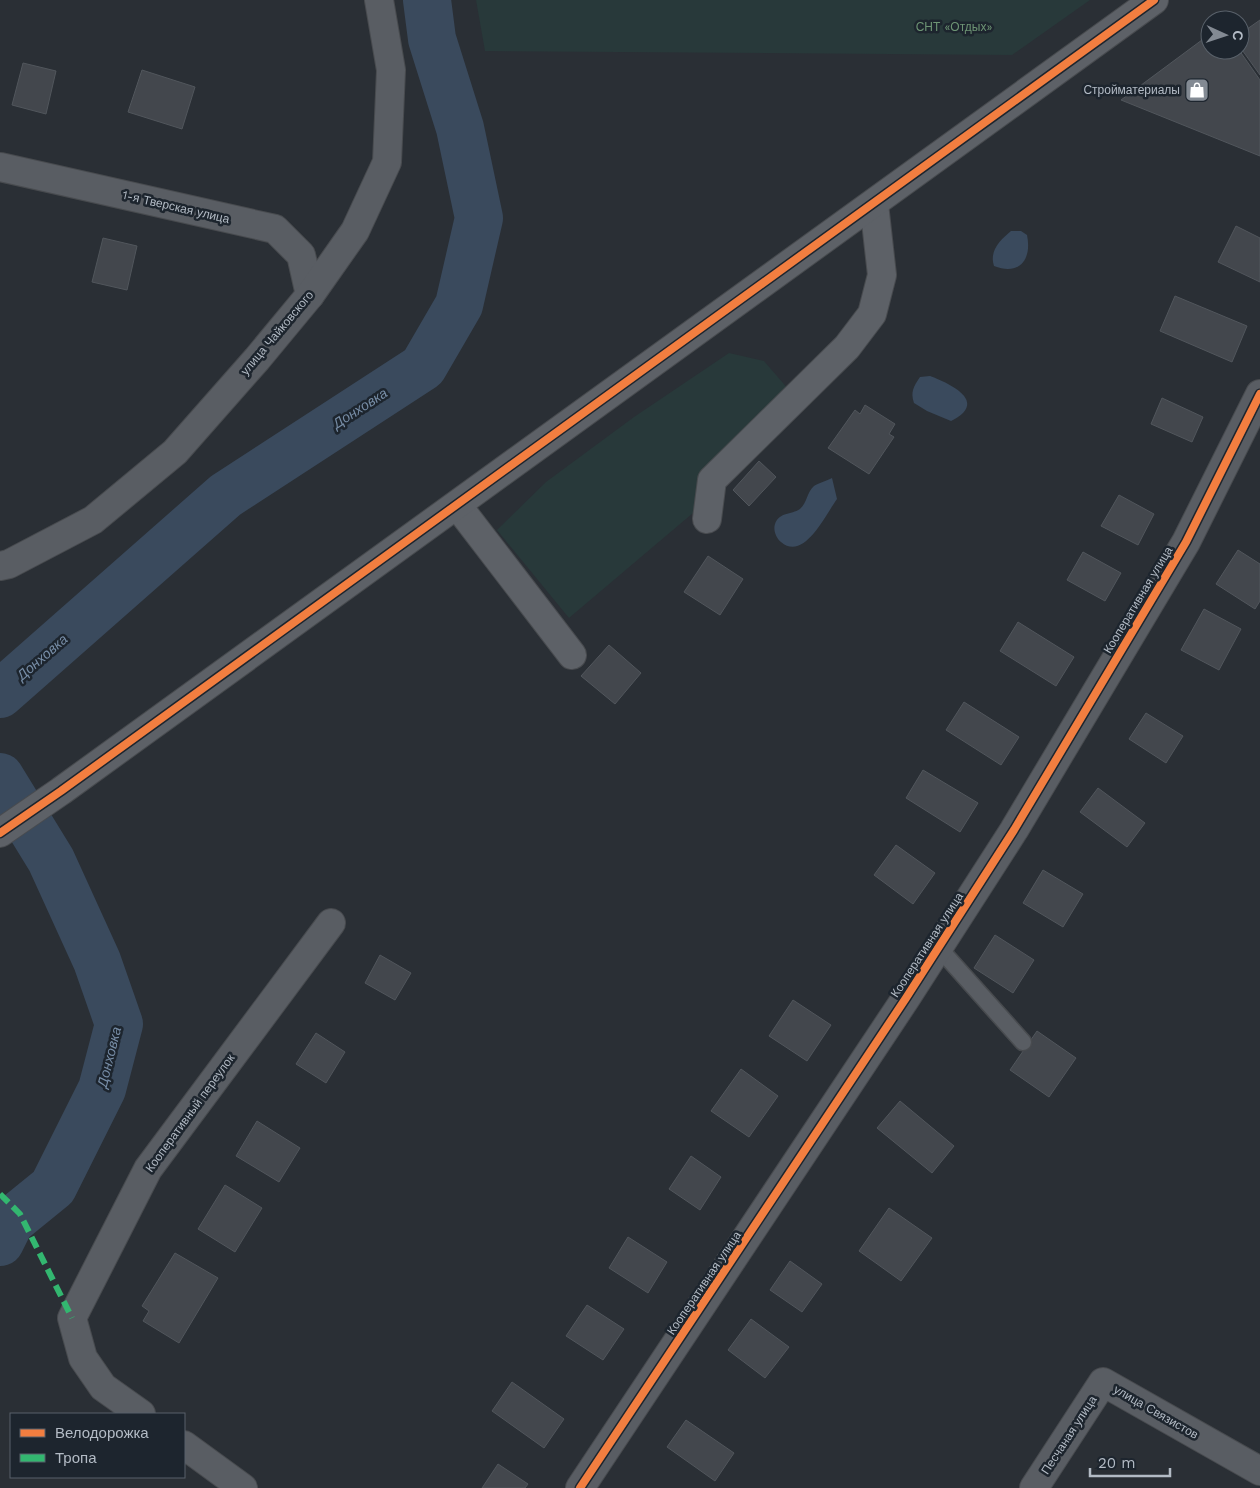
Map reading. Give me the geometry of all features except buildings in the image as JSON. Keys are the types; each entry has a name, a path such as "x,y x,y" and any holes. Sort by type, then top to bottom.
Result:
{"street":[{"name":"улица Чайковского","path":"0,566 9,564 93,520 175,452 257,359 310,295 354,231 387,162 391,70 379,0"},
{"path":"0,833 61,792 1154,0"},
{"name":"1-я Тверская улица","path":"0,167 275,229 301,255 310,295"},
{"path":"707,519 712,480 847,347 872,314 882,274 874,204"},
{"name":"Кооперативная улица","path":"580,1488 939,948 1019,822 1186,542 1260,394"},
{"path":"457,505 572,655"},
{"name":"Кооперативный переулок","path":"140,1413 103,1387 83,1358 72,1318 148,1169 331,923"},
{"name":"улица Связистов","path":"1103,1382 1260,1471"},
{"name":"Песчаная улица","path":"1034,1488 1103,1382"},
{"path":"185,1446 243,1488"}],"lane":[{"path":"939,948 1023,1042"}],"green space":[{"name":"СНТ «Отдых»","path":"476,0 1090,0 1012,55 485,51"},
{"path":"729,353 764,361 789,390 693,513 569,618 497,530 546,482 634,417"}],"water":[{"path":"1011,231 1021,231 1027,235 1028,251 1026,258 1017,267 1011,269 994,266 993,255 996,246"},
{"path":"930,376 963,394 967,401 967,407 962,414 951,421 927,411 914,403 913,389 916,383 920,377"},
{"path":"832,478 837,499 814,534 798,546 790,547 781,542 774,526 779,517 800,509 814,486"}],"waterway":[{"name":"Донховка","path":"0,694 226,495 423,367 459,305 479,218 460,128 432,39 427,0"},
{"name":"Донховка","path":"0,777 51,860 97,961 119,1024 102,1089 53,1187 10,1222 0,1242"}],"marked path":[{"path":"0,1194 20,1214 72,1318"}],"cycle path":[{"path":"0,833 61,791 1154,0"},
{"path":"580,1488 906,998 1014,830 1186,542 1260,394"}],"place":[{"name":"Стройматериалы","path":"1197,90"}]}
